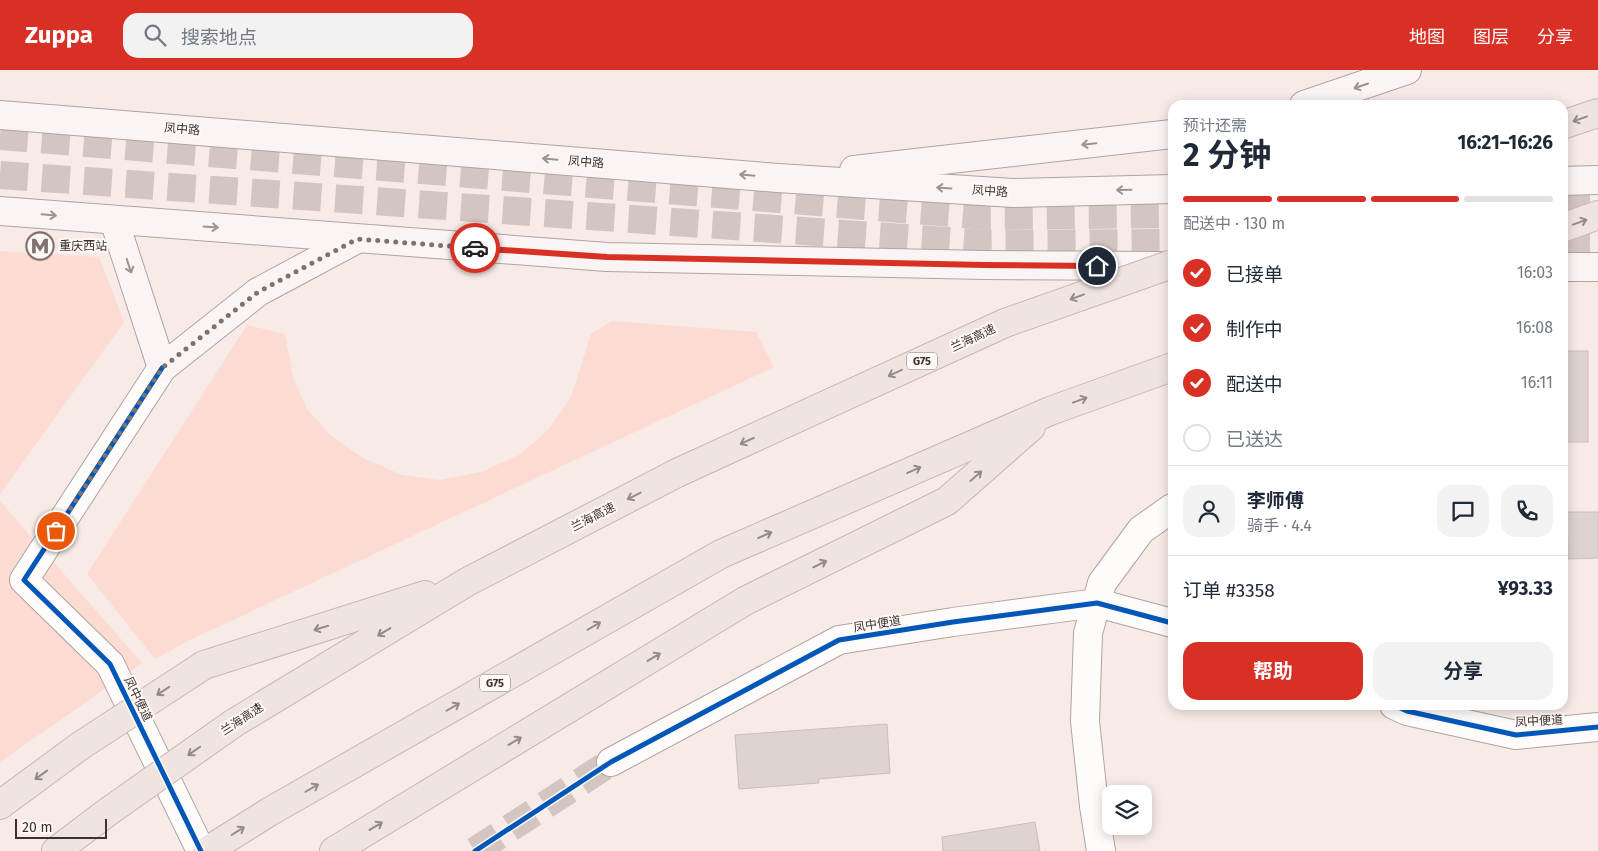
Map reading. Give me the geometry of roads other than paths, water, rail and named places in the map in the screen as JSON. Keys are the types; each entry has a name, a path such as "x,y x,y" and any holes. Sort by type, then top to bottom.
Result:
{"highway":[{"path":"1568,123 1598,113"},
{"path":"1568,226 1598,215"},
{"name":"兰海高速","path":"56,851 109,811 234,723 468,582 677,473 1005,323 1168,266"},
{"name":"G75","path":"208,851 269,812 721,554 1050,411 1168,368"},
{"path":"334,851 745,602 947,501 1050,411"},
{"path":"0,805 80,746 204,665 468,582"}],"main road":[{"path":"1319,100 1407,70"},
{"name":"凤中路","path":"0,115 778,178 1013,193 1168,189"},
{"path":"778,178 1168,135"},
{"path":"1568,181 1598,180"},
{"path":"0,211 607,257 984,265 1168,265"},
{"path":"114,220 162,368 258,292 357,239"},
{"path":"1568,267 1598,267"}],"street":[{"name":"凤中便道","path":"162,368 24,580 110,664 201,851"},
{"path":"1101,851 1085,720 1088,634 1102,583 1141,530 1168,511"},
{"name":"凤中便道","path":"611,762 839,640 953,622 1097,603 1168,622"},
{"name":"凤中便道","path":"1405,710 1516,734 1598,727"}],"tunnel":[{"path":"0,136 988,216 1168,214"},
{"path":"0,175 990,244 1168,243"},
{"path":"1568,209 1598,209"},
{"path":"1568,242 1598,242"},
{"path":"475,851 611,762"}],"place":[{"name":"重庆西站","path":"40,246"}]}
